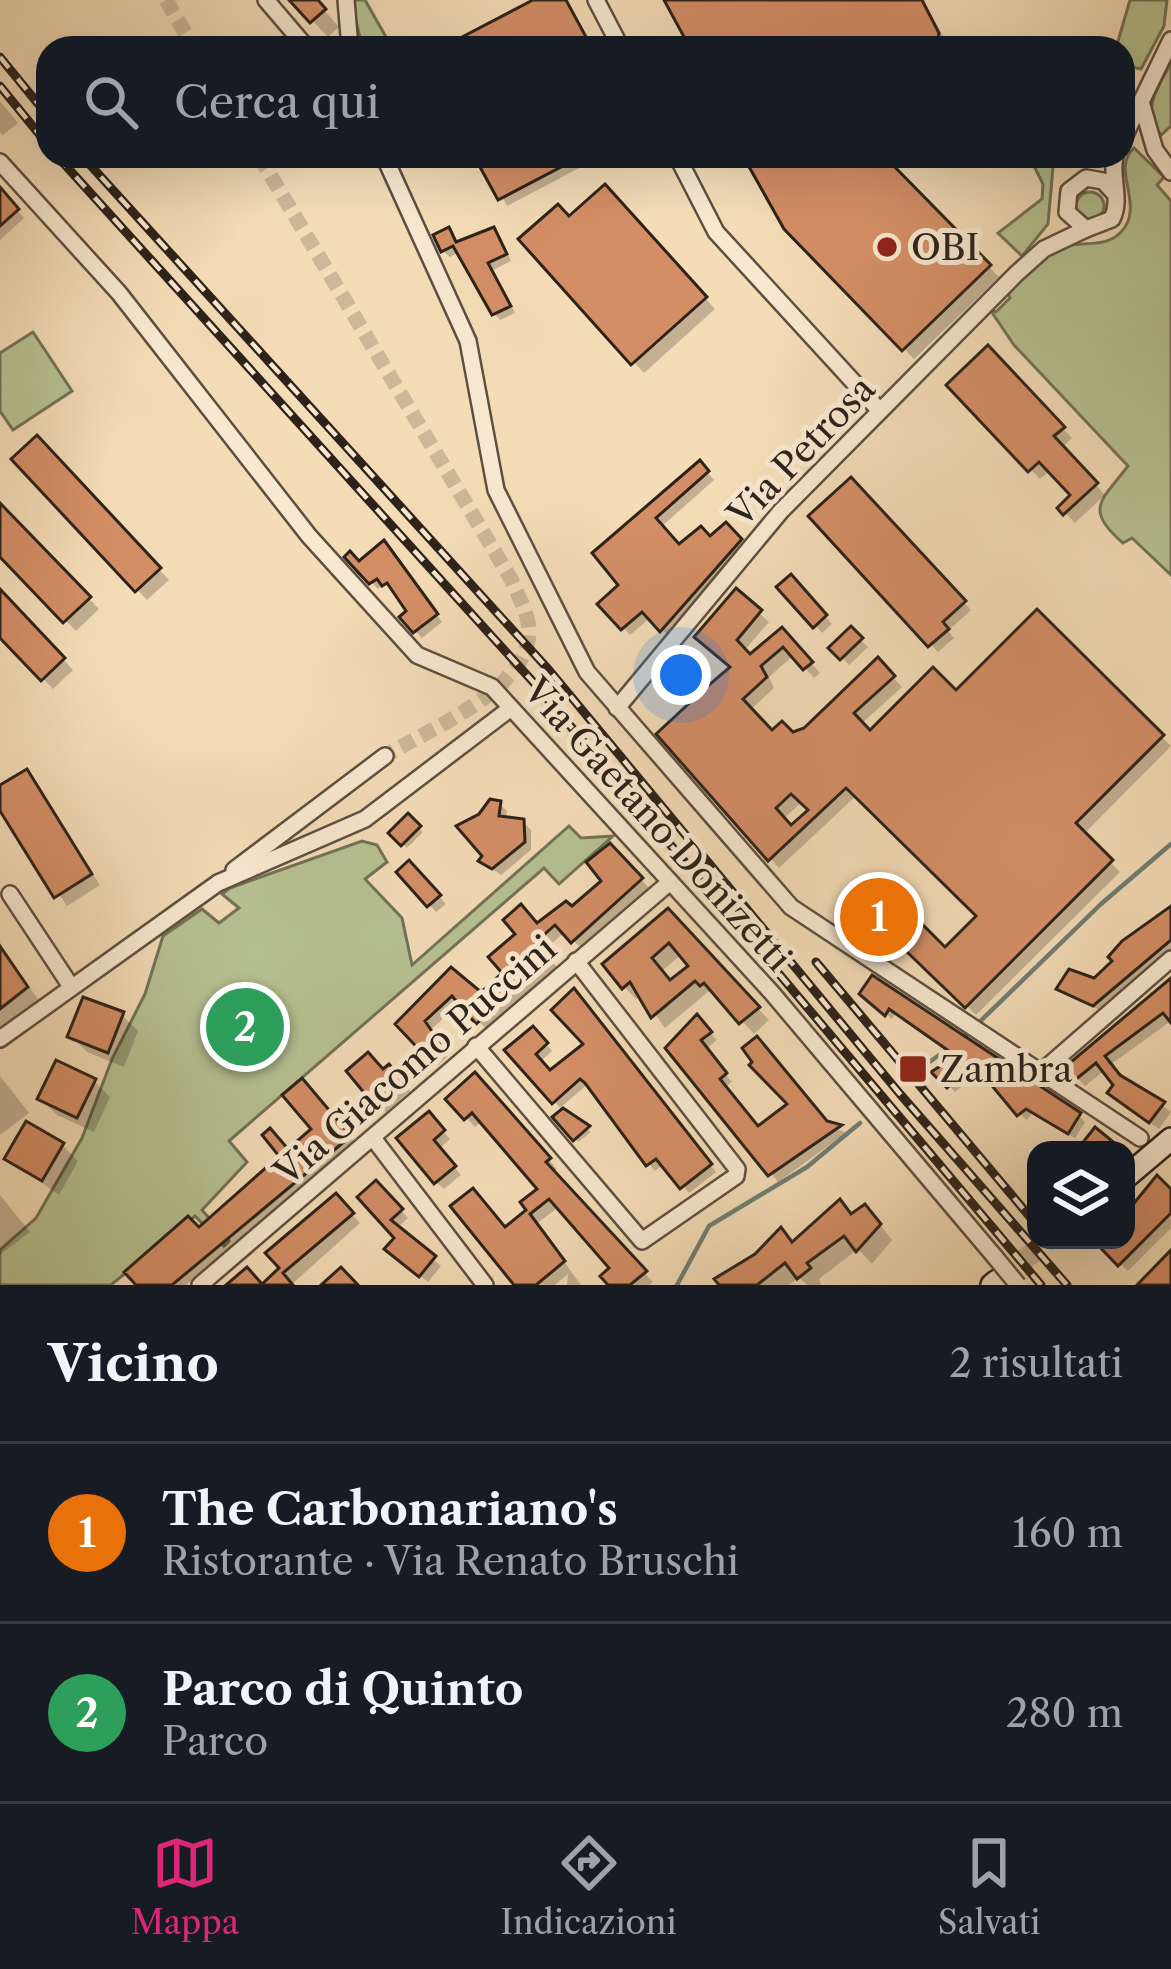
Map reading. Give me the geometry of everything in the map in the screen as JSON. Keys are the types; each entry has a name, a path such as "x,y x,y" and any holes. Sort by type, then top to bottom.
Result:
{"street":[{"path":"266,0 298,36"},
{"path":"346,0 349,36"},
{"path":"596,0 615,36"},
{"path":"1135,116 1170,44"},
{"path":"1142,103 1155,150 1171,172"},
{"path":"1135,142 1155,150"},
{"name":"Via Gaetano Donizetti","path":"0,162 119,293 273,492 420,658 482,678 670,881 995,1257 1002,1284"},
{"path":"389,168 468,341 496,490 587,672 791,907 1140,1138"},
{"path":"683,168 716,232 880,411"},
{"name":"Via Petrosa","path":"616,708 770,524 1044,249 1067,212 1069,191 1098,168"},
{"name":"Via Petrosa","path":"1044,249 1112,219 1114,168"},
{"path":"1086,178 1103,181 1116,195"},
{"path":"1067,212 1086,229"},
{"path":"218,883 365,819 512,708"},
{"path":"0,1039 385,756"},
{"name":"Via Giacomo Puccini","path":"200,1285 670,881"},
{"path":"10,894 70,985"},
{"path":"1039,1074 1171,959"},
{"path":"476,1046 644,1242 738,1173 576,961"},
{"path":"373,1138 485,1285"},
{"path":"1135,1169 1171,1139"}],"green space":[{"path":"351,0 365,0 385,36 360,36"},
{"path":"1130,0 1167,0 1164,26 1141,69 1135,68 1135,36 1120,36"},
{"path":"1171,63 1171,126 1161,135 1152,108"},
{"path":"1135,149 1164,177 1157,185 1171,201 1171,575 1132,538 1123,543 1103,521 1104,496 1128,466 1014,345 989,308 996,312 1010,298 1007,291 1050,253 1119,234 1129,217 1125,168 1135,168"},
{"path":"1035,168 1053,168 1048,224 1022,256 998,233 1042,199 1043,184"},
{"path":"1090,192 1100,196 1104,206 1100,216 1090,220 1080,216 1076,206 1080,196"},
{"path":"33,332 72,391 13,430 0,411 0,353"},
{"path":"569,826 581,838 613,836 559,884 544,868 229,1141 247,1162 202,1210 229,1241 224,1246 195,1216 111,1285 0,1285 0,1250 36,1218 82,1138 112,1059 145,994 163,936 202,909 219,923 239,908 222,894 230,888 362,841 377,845 387,862 365,879 402,918 412,965"}],"building":[{"path":"289,0 318,0 326,9 310,23"},
{"path":"533,0 566,0 586,36 464,36"},
{"path":"664,0 922,0 939,33 938,36 684,36"},
{"path":"481,168 559,168 498,200"},
{"name":"OBI","path":"750,168 896,168 991,265 902,351 784,229"},
{"path":"605,184 707,297 631,365 518,239 558,204 569,216"},
{"path":"0,187 19,209 0,226"},
{"path":"449,227 456,242 494,227 507,254 488,263 511,306 492,315 453,246 441,252 433,235"},
{"path":"988,345 1065,427 1054,436 1098,483 1063,515 1057,508 1070,495 1039,462 1028,472 946,385"},
{"path":"37,435 161,568 135,592 11,459"},
{"path":"700,460 709,471 656,518 679,544 701,526 710,536 726,522 742,539 660,632 642,612 621,630 597,604 618,585 592,553"},
{"path":"851,477 966,601 943,622 949,629 928,647 808,516"},
{"path":"0,503 91,597 63,623 0,557"},
{"path":"384,540 438,614 413,633 399,617 406,611 387,583 382,586 377,579 369,584 344,557 350,551 359,561"},
{"path":"791,574 827,615 813,628 776,587"},
{"path":"736,588 762,610 737,640 750,654 782,627 813,662 803,670 783,647 761,666 767,677 743,699 772,730 782,721 793,732 804,728 878,657 895,676 854,713 870,730 933,667 956,690 1037,609 1164,735 1076,823 1113,860 965,1008 845,892 858,879 869,890 878,880 945,947 976,916 846,788 768,861 656,734 697,696 689,689 700,678 708,686 730,667 694,637","holes":["791,794 808,810 791,825 776,808"]},
{"path":"0,589 65,658 41,681 0,638"},
{"path":"851,626 863,638 840,660 828,648"},
{"path":"27,769 92,874 54,898 0,811 0,785"},
{"path":"490,799 501,801 499,816 524,819 525,842 492,869 478,861 482,856 456,826 479,814"},
{"path":"408,813 421,826 401,846 388,833"},
{"path":"610,843 643,878 571,943 555,925 537,941 551,957 476,1024 452,996 425,1021 442,1046 428,1059 395,1024 451,967 481,992 502,973 488,957 515,934 503,920 521,904 537,923 566,901 572,906 601,881 586,862"},
{"path":"409,860 441,895 427,907 396,872"},
{"path":"1171,906 1171,940 1093,1006 1056,989 1069,969 1094,978 1112,961 1108,957 1122,941"},
{"path":"668,908 760,1007 739,1024 704,983 700,986 695,981 651,1018 630,982 622,989 602,964","holes":["669,943 688,966 670,980 652,958"]},
{"path":"0,946 28,987 0,1009"},
{"path":"872,975 1081,1113 1068,1134 1026,1109 1017,1116 974,1064 947,1088 931,1072 956,1056 889,1009 885,1016 859,994"},
{"path":"1171,978 1171,1023 1163,1013 1105,1056 1120,1075 1165,1102 1149,1123 1107,1093 1113,1085 1096,1063 1075,1080 1065,1067"},
{"path":"574,988 712,1164 680,1189 656,1159 646,1166 580,1079 552,1104 504,1050 533,1026 548,1043 536,1054 550,1070 583,1044 551,1010"},
{"path":"83,997 124,1012 108,1053 67,1037"},
{"path":"697,1014 712,1032 701,1040 727,1073 720,1079 758,1126 787,1104 749,1065 752,1062 742,1048 757,1036 827,1121 842,1125 768,1176 665,1048"},
{"path":"368,1052 383,1069 389,1064 405,1082 376,1107 346,1071"},
{"path":"56,1060 96,1079 77,1118 37,1099"},
{"path":"475,1072 551,1158 546,1162 647,1271 630,1285 608,1285 600,1276 609,1268 549,1199 530,1214 565,1261 536,1285 514,1285 450,1206 473,1188 505,1227 526,1210 520,1202 537,1189 472,1113 464,1120 445,1099"},
{"path":"302,1078 351,1136 172,1285 136,1285 124,1272 188,1216 199,1227 279,1156 262,1135 270,1128 288,1149 311,1129 282,1095"},
{"path":"563,1108 590,1126 573,1141 552,1117"},
{"path":"429,1111 445,1130 434,1140 456,1166 434,1184 396,1138"},
{"path":"26,1121 64,1143 42,1181 4,1159"},
{"path":"1095,1127 1112,1141 1084,1141"},
{"path":"1157,1175 1171,1189 1171,1213 1135,1249 1135,1202"},
{"path":"376,1180 403,1209 391,1220 436,1256 419,1277 384,1249 394,1238 357,1197"},
{"path":"336,1193 354,1213 283,1273 293,1285 226,1285 247,1267 262,1284 279,1268 265,1253"},
{"path":"840,1199 851,1214 865,1204 881,1224 856,1252 844,1236 807,1263 811,1268 797,1279 785,1263 757,1285 719,1285 714,1279 755,1254 781,1227 792,1242"},
{"path":"1102,1249 1135,1249 1118,1266"},
{"path":"1171,1250 1171,1285 1137,1285"},
{"path":"341,1267 358,1285 321,1285"}],"waterway":[{"path":"962,1039 1101,904 1171,844"},
{"path":"918,1070 948,1049"},
{"path":"677,1285 709,1226 807,1167 860,1123"}],"tunnel":[{"path":"166,0 187,36"},
{"path":"266,168 511,579 527,619 524,653 495,690 385,756"},
{"path":"997,1281 1038,1249"}],"railway":[{"path":"0,57 36,101"},
{"path":"0,86 36,130"},
{"path":"68,168 535,684 1041,1285"},
{"path":"93,168 549,670 900,1094 1067,1285"},
{"path":"816,962 1027,1213"}],"place":[{"name":"OBI","path":"887,247"},
{"name":"The Carbonariano's","path":"879,917"},
{"name":"Parco di Quinto","path":"245,1027"},
{"name":"Zambra","path":"913,1069"}]}
